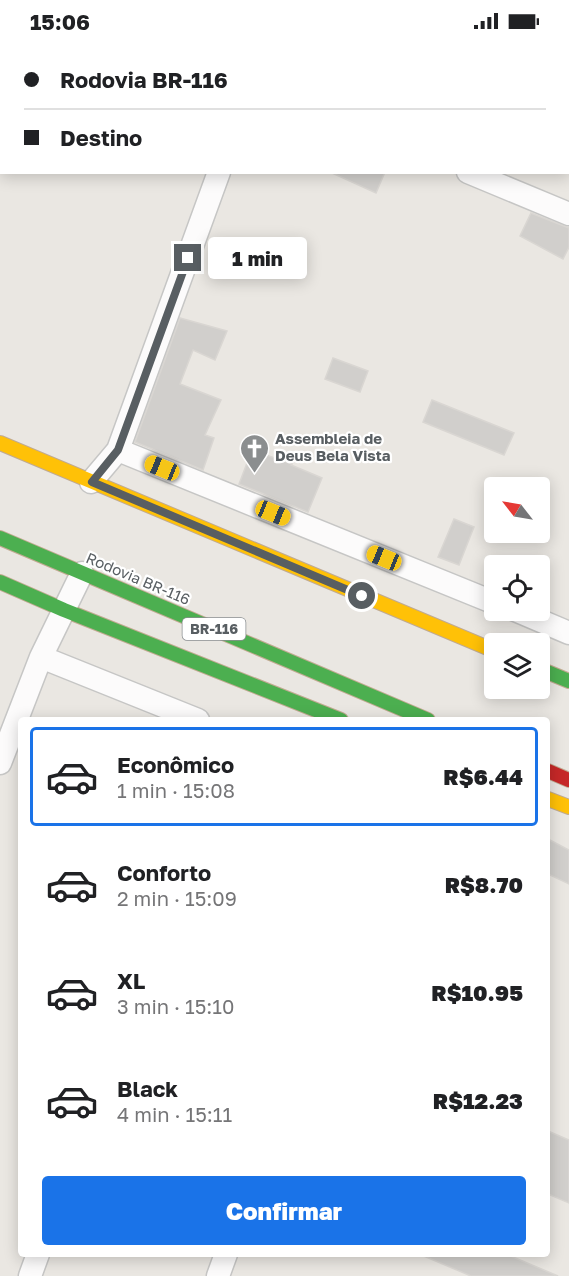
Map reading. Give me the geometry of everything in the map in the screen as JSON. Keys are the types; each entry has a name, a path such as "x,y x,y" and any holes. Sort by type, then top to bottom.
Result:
{"highway":[{"path":"0,443 484,646"},
{"name":"Rodovia BR-116","path":"0,538 421,717"},
{"path":"0,582 64,610 333,717"},
{"path":"550,673 569,681"},
{"path":"550,772 569,780"},
{"path":"550,800 569,807"}],"street":[{"path":"92,482 118,450 218,174"},
{"path":"473,174 569,214"},
{"path":"118,450 484,599"},
{"path":"0,763 41,657 82,573"},
{"path":"541,621 569,633"},
{"path":"41,657 191,717"},
{"path":"30,1276 37,1257"},
{"path":"218,1276 225,1257"}],"building":[{"path":"334,174 384,174 376,193"},
{"path":"531,213 569,228 569,247 563,259 520,236"},
{"path":"180,318 227,331 215,360 193,350 180,384 221,400 205,435 214,438 203,470 135,442"},
{"path":"333,358 368,371 360,392 325,379"},
{"path":"432,400 514,433 504,455 423,422"},
{"path":"252,450 292,464 322,478 308,512 239,484"},
{"path":"454,519 474,527 459,565 438,557"},
{"path":"550,840 569,850 569,884 550,875"},
{"path":"550,1132 569,1140 569,1203 550,1195"},
{"path":"426,1257 513,1257 558,1276 471,1276"}],"traffic: fast":[{"path":"0,538 421,717"},
{"path":"0,582 64,610 333,717"},
{"path":"550,673 569,681"}],"traffic: slow":[{"path":"0,443 484,646"},
{"path":"550,800 569,807"}],"traffic: jam":[{"path":"550,772 569,780"}],"place":[{"name":"Assembleia de Deus Bela Vista","path":"254,474"}],"route":[{"path":"188,258 118,450 92,482 362,596"}]}
